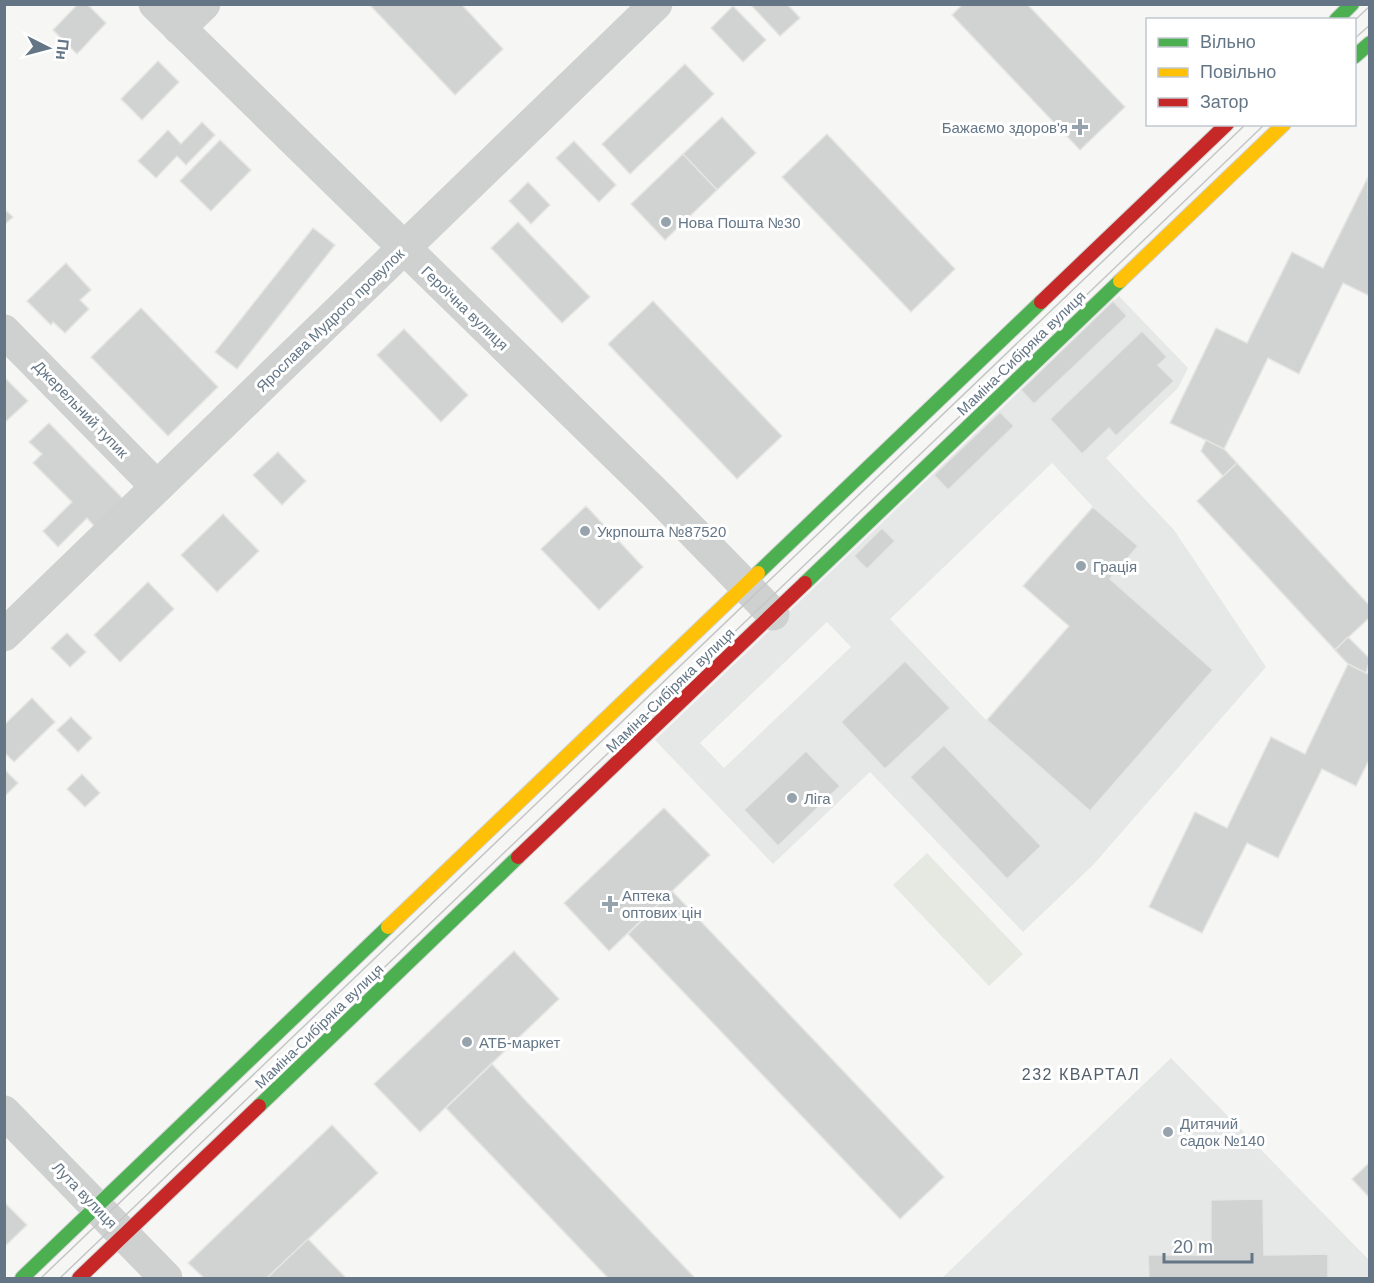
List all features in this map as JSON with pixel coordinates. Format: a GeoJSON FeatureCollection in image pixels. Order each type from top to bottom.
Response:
{"type":"FeatureCollection","features":[{"type":"Feature","properties":{"kind":"main road"},"geometry":{"type":"LineString","coordinates":[[1338,18],[1352,4]]}},
{"type":"Feature","properties":{"kind":"main road"},"geometry":{"type":"LineString","coordinates":[[1356,55],[1370,43]]}},
{"type":"Feature","properties":{"kind":"main road","name":"Маміна-Сибіряка вулиця"},"geometry":{"type":"LineString","coordinates":[[22,1278],[1225,126]]}},
{"type":"Feature","properties":{"kind":"main road","name":"Маміна-Сибіряка вулиця"},"geometry":{"type":"LineString","coordinates":[[79,1278],[1282,126]]}},
{"type":"Feature","properties":{"kind":"street","name":"Героїчна вулиця"},"geometry":{"type":"LineString","coordinates":[[155,4],[773,614]]}},
{"type":"Feature","properties":{"kind":"street"},"geometry":{"type":"LineString","coordinates":[[179,28],[204,4]]}},
{"type":"Feature","properties":{"kind":"street","name":"Ярослава Мудрого провулок"},"geometry":{"type":"LineString","coordinates":[[4,635],[656,4]]}},
{"type":"Feature","properties":{"kind":"street","name":"Джерельний тупик"},"geometry":{"type":"LineString","coordinates":[[4,331],[157,487]]}},
{"type":"Feature","properties":{"kind":"street","name":"Лута вулиця"},"geometry":{"type":"LineString","coordinates":[[4,1112],[166,1278]]}},
{"type":"Feature","properties":{"kind":"shaded area"},"geometry":{"type":"Polygon","coordinates":[[[1119,296],[1188,368],[1178,388],[1106,458],[1174,530],[1266,667],[1093,865],[1023,932],[870,772],[773,864],[655,740],[1119,296]],[[1052,463],[890,619],[986,720],[1069,626],[1023,586],[1093,507],[1052,463]],[[827,622],[700,743],[724,768],[851,647],[827,622]]]}},
{"type":"Feature","properties":{"kind":"shaded area"},"geometry":{"type":"Polygon","coordinates":[[[927,853],[1023,954],[989,986],[893,885],[927,853]]]}},
{"type":"Feature","properties":{"kind":"shaded area","name":"Дитячий садок №140"},"geometry":{"type":"Polygon","coordinates":[[[1171,1058],[1370,1261],[1369,1278],[942,1278],[1171,1058]]]}},
{"type":"Feature","properties":{"kind":"building"},"geometry":{"type":"Polygon","coordinates":[[[78,4],[87,4],[106,23],[77,54],[53,30],[78,4]]]}},
{"type":"Feature","properties":{"kind":"building"},"geometry":{"type":"Polygon","coordinates":[[[369,4],[461,4],[503,49],[455,95],[369,4]]]}},
{"type":"Feature","properties":{"kind":"building"},"geometry":{"type":"Polygon","coordinates":[[[750,4],[787,4],[800,18],[780,36],[750,4]]]}},
{"type":"Feature","properties":{"kind":"building"},"geometry":{"type":"Polygon","coordinates":[[[963,4],[1027,4],[1125,107],[1080,150],[952,15],[963,4]]]}},
{"type":"Feature","properties":{"kind":"building"},"geometry":{"type":"Polygon","coordinates":[[[733,6],[766,40],[743,62],[711,28],[733,6]]]}},
{"type":"Feature","properties":{"kind":"building"},"geometry":{"type":"Polygon","coordinates":[[[158,61],[179,82],[142,120],[121,99],[158,61]]]}},
{"type":"Feature","properties":{"kind":"building"},"geometry":{"type":"Polygon","coordinates":[[[685,64],[714,94],[630,174],[602,144],[685,64]]]}},
{"type":"Feature","properties":{"kind":"building"},"geometry":{"type":"Polygon","coordinates":[[[722,117],[756,153],[717,190],[683,154],[722,117]]]}},
{"type":"Feature","properties":{"kind":"building"},"geometry":{"type":"Polygon","coordinates":[[[202,122],[215,135],[186,165],[177,156],[156,178],[138,161],[168,130],[181,144],[202,122]]]}},
{"type":"Feature","properties":{"kind":"building"},"geometry":{"type":"Polygon","coordinates":[[[827,134],[955,269],[911,312],[782,177],[827,134]]]}},
{"type":"Feature","properties":{"kind":"building"},"geometry":{"type":"Polygon","coordinates":[[[220,140],[251,170],[211,211],[180,181],[220,140]]]}},
{"type":"Feature","properties":{"kind":"building"},"geometry":{"type":"Polygon","coordinates":[[[574,141],[616,185],[599,202],[556,158],[574,141]]]}},
{"type":"Feature","properties":{"kind":"building"},"geometry":{"type":"Polygon","coordinates":[[[683,154],[717,190],[665,240],[631,204],[683,154]]]}},
{"type":"Feature","properties":{"kind":"building"},"geometry":{"type":"Polygon","coordinates":[[[1368,177],[1370,296],[1343,283],[1299,374],[1268,358],[1224,449],[1170,423],[1216,328],[1247,343],[1292,252],[1323,268],[1368,177]]]}},
{"type":"Feature","properties":{"kind":"building"},"geometry":{"type":"Polygon","coordinates":[[[528,182],[550,205],[531,224],[509,201],[528,182]]]}},
{"type":"Feature","properties":{"kind":"building"},"geometry":{"type":"Polygon","coordinates":[[[4,209],[13,217],[4,225],[4,209]]]}},
{"type":"Feature","properties":{"kind":"building"},"geometry":{"type":"Polygon","coordinates":[[[518,222],[590,297],[562,323],[491,248],[518,222]]]}},
{"type":"Feature","properties":{"kind":"building"},"geometry":{"type":"Polygon","coordinates":[[[313,228],[335,245],[237,369],[215,352],[313,228]]]}},
{"type":"Feature","properties":{"kind":"building"},"geometry":{"type":"Polygon","coordinates":[[[66,263],[91,290],[80,300],[89,309],[65,333],[53,322],[51,325],[27,301],[66,263]]]}},
{"type":"Feature","properties":{"kind":"building"},"geometry":{"type":"Polygon","coordinates":[[[653,301],[782,436],[737,479],[608,344],[653,301]]]}},
{"type":"Feature","properties":{"kind":"building"},"geometry":{"type":"Polygon","coordinates":[[[1113,301],[1127,316],[1034,404],[1021,390],[1113,301]]]}},
{"type":"Feature","properties":{"kind":"building"},"geometry":{"type":"Polygon","coordinates":[[[141,308],[218,387],[168,436],[91,357],[141,308]]]}},
{"type":"Feature","properties":{"kind":"building"},"geometry":{"type":"Polygon","coordinates":[[[404,329],[468,395],[441,422],[377,355],[404,329]]]}},
{"type":"Feature","properties":{"kind":"building"},"geometry":{"type":"Polygon","coordinates":[[[1142,331],[1167,357],[1158,365],[1174,381],[1116,436],[1109,428],[1082,454],[1050,419],[1142,331]]]}},
{"type":"Feature","properties":{"kind":"building"},"geometry":{"type":"Polygon","coordinates":[[[4,377],[28,401],[4,423],[4,377]]]}},
{"type":"Feature","properties":{"kind":"building"},"geometry":{"type":"Polygon","coordinates":[[[1000,412],[1014,426],[948,490],[934,475],[1000,412]]]}},
{"type":"Feature","properties":{"kind":"building"},"geometry":{"type":"Polygon","coordinates":[[[49,423],[126,502],[98,530],[87,518],[58,547],[43,531],[72,502],[33,463],[42,454],[29,442],[49,423]]]}},
{"type":"Feature","properties":{"kind":"building"},"geometry":{"type":"Polygon","coordinates":[[[1206,440],[1224,449],[1237,463],[1223,476],[1201,451],[1206,440]]]}},
{"type":"Feature","properties":{"kind":"building"},"geometry":{"type":"Polygon","coordinates":[[[278,452],[306,481],[282,505],[253,475],[278,452]]]}},
{"type":"Feature","properties":{"kind":"building"},"geometry":{"type":"Polygon","coordinates":[[[1237,463],[1370,606],[1370,617],[1335,650],[1197,501],[1237,463]]]}},
{"type":"Feature","properties":{"kind":"building"},"geometry":{"type":"Polygon","coordinates":[[[586,506],[643,567],[599,610],[541,549],[586,506]]]}},
{"type":"Feature","properties":{"kind":"building"},"geometry":{"type":"Polygon","coordinates":[[[1093,507],[1138,546],[1110,579],[1213,670],[1090,811],[987,720],[1069,626],[1023,586],[1093,507]]]}},
{"type":"Feature","properties":{"kind":"building"},"geometry":{"type":"Polygon","coordinates":[[[223,514],[259,551],[217,592],[181,555],[223,514]]]}},
{"type":"Feature","properties":{"kind":"building"},"geometry":{"type":"Polygon","coordinates":[[[882,528],[895,541],[867,569],[854,556],[882,528]]]}},
{"type":"Feature","properties":{"kind":"building"},"geometry":{"type":"Polygon","coordinates":[[[148,582],[174,609],[120,662],[94,635],[148,582]]]}},
{"type":"Feature","properties":{"kind":"building"},"geometry":{"type":"Polygon","coordinates":[[[67,633],[86,652],[70,667],[51,648],[67,633]]]}},
{"type":"Feature","properties":{"kind":"building"},"geometry":{"type":"Polygon","coordinates":[[[1348,637],[1370,659],[1366,673],[1348,664],[1335,650],[1348,637]]]}},
{"type":"Feature","properties":{"kind":"building"},"geometry":{"type":"Polygon","coordinates":[[[905,661],[950,708],[885,769],[841,722],[905,661]]]}},
{"type":"Feature","properties":{"kind":"building"},"geometry":{"type":"Polygon","coordinates":[[[1348,664],[1370,675],[1370,758],[1356,786],[1322,769],[1278,858],[1247,843],[1202,933],[1149,907],[1195,812],[1227,828],[1271,737],[1305,754],[1348,664]]]}},
{"type":"Feature","properties":{"kind":"building"},"geometry":{"type":"Polygon","coordinates":[[[32,698],[55,722],[14,762],[4,752],[4,725],[32,698]]]}},
{"type":"Feature","properties":{"kind":"building"},"geometry":{"type":"Polygon","coordinates":[[[71,717],[92,738],[78,752],[57,730],[71,717]]]}},
{"type":"Feature","properties":{"kind":"building"},"geometry":{"type":"Polygon","coordinates":[[[944,745],[1041,846],[1007,879],[910,777],[944,745]]]}},
{"type":"Feature","properties":{"kind":"building"},"geometry":{"type":"Polygon","coordinates":[[[806,751],[840,786],[778,846],[744,810],[806,751]]]}},
{"type":"Feature","properties":{"kind":"building"},"geometry":{"type":"Polygon","coordinates":[[[4,769],[18,783],[4,797],[4,769]]]}},
{"type":"Feature","properties":{"kind":"building"},"geometry":{"type":"Polygon","coordinates":[[[82,774],[100,793],[85,807],[67,789],[82,774]]]}},
{"type":"Feature","properties":{"kind":"building"},"geometry":{"type":"Polygon","coordinates":[[[664,808],[710,855],[609,951],[564,903],[664,808]]]}},
{"type":"Feature","properties":{"kind":"building"},"geometry":{"type":"Polygon","coordinates":[[[672,891],[944,1177],[900,1219],[628,934],[672,891]]]}},
{"type":"Feature","properties":{"kind":"building"},"geometry":{"type":"Polygon","coordinates":[[[514,951],[559,999],[420,1132],[374,1084],[514,951]]]}},
{"type":"Feature","properties":{"kind":"building"},"geometry":{"type":"Polygon","coordinates":[[[492,1064],[695,1278],[608,1278],[446,1108],[492,1064]]]}},
{"type":"Feature","properties":{"kind":"building"},"geometry":{"type":"Polygon","coordinates":[[[332,1125],[378,1173],[267,1278],[204,1278],[188,1263],[332,1125]]]}},
{"type":"Feature","properties":{"kind":"building"},"geometry":{"type":"Polygon","coordinates":[[[1370,1162],[1370,1195],[1368,1196],[1352,1179],[1370,1162]]]}},
{"type":"Feature","properties":{"kind":"building"},"geometry":{"type":"Polygon","coordinates":[[[1263,1199],[1264,1255],[1328,1254],[1328,1278],[1149,1278],[1148,1255],[1211,1255],[1211,1200],[1263,1199]]]}},
{"type":"Feature","properties":{"kind":"building"},"geometry":{"type":"Polygon","coordinates":[[[4,1202],[27,1225],[4,1247],[4,1202]]]}},
{"type":"Feature","properties":{"kind":"building"},"geometry":{"type":"Polygon","coordinates":[[[308,1239],[346,1278],[267,1278],[308,1239]]]}},
{"type":"Feature","properties":{"kind":"tram line"},"geometry":{"type":"LineString","coordinates":[[1356,19],[1370,6]]}},
{"type":"Feature","properties":{"kind":"tram line"},"geometry":{"type":"LineString","coordinates":[[1356,37],[1370,25]]}},
{"type":"Feature","properties":{"kind":"tram line"},"geometry":{"type":"LineString","coordinates":[[41,1278],[1244,126]]}},
{"type":"Feature","properties":{"kind":"tram line"},"geometry":{"type":"LineString","coordinates":[[60,1278],[1263,126]]}},
{"type":"Feature","properties":{"kind":"traffic: fast"},"geometry":{"type":"LineString","coordinates":[[1338,18],[1352,4]]}},
{"type":"Feature","properties":{"kind":"traffic: fast"},"geometry":{"type":"LineString","coordinates":[[1356,55],[1370,43]]}},
{"type":"Feature","properties":{"kind":"traffic: fast"},"geometry":{"type":"LineString","coordinates":[[805,583],[1120,281]]}},
{"type":"Feature","properties":{"kind":"traffic: fast"},"geometry":{"type":"LineString","coordinates":[[758,573],[1041,302]]}},
{"type":"Feature","properties":{"kind":"traffic: fast"},"geometry":{"type":"LineString","coordinates":[[259,1106],[518,857]]}},
{"type":"Feature","properties":{"kind":"traffic: fast"},"geometry":{"type":"LineString","coordinates":[[22,1278],[388,927]]}},
{"type":"Feature","properties":{"kind":"traffic: slow"},"geometry":{"type":"LineString","coordinates":[[1120,281],[1282,126]]}},
{"type":"Feature","properties":{"kind":"traffic: slow"},"geometry":{"type":"LineString","coordinates":[[388,927],[758,573]]}},
{"type":"Feature","properties":{"kind":"traffic: jam"},"geometry":{"type":"LineString","coordinates":[[1041,302],[1225,126]]}},
{"type":"Feature","properties":{"kind":"traffic: jam"},"geometry":{"type":"LineString","coordinates":[[518,857],[805,583]]}},
{"type":"Feature","properties":{"kind":"traffic: jam"},"geometry":{"type":"LineString","coordinates":[[79,1278],[259,1106]]}},
{"type":"Feature","properties":{"kind":"place","name":"Бажаємо здоров'я"},"geometry":{"type":"Point","coordinates":[1080,127]}},
{"type":"Feature","properties":{"kind":"place","name":"Нова Пошта №30"},"geometry":{"type":"Point","coordinates":[666,222]}},
{"type":"Feature","properties":{"kind":"place","name":"Укрпошта №87520"},"geometry":{"type":"Point","coordinates":[585,531]}},
{"type":"Feature","properties":{"kind":"place","name":"Грація"},"geometry":{"type":"Point","coordinates":[1081,566]}},
{"type":"Feature","properties":{"kind":"place","name":"Ліга"},"geometry":{"type":"Point","coordinates":[792,798]}},
{"type":"Feature","properties":{"kind":"place","name":"Аптека оптових цін"},"geometry":{"type":"Point","coordinates":[610,904]}},
{"type":"Feature","properties":{"kind":"place","name":"АТБ-маркет"},"geometry":{"type":"Point","coordinates":[467,1042]}},
{"type":"Feature","properties":{"kind":"place","name":"Дитячий садок №140"},"geometry":{"type":"Point","coordinates":[1168,1132]}},
{"type":"Feature","properties":{"kind":"district","name":"232 КВАРТАЛ"},"geometry":{"type":"Point","coordinates":[1081,1074]}}]}
